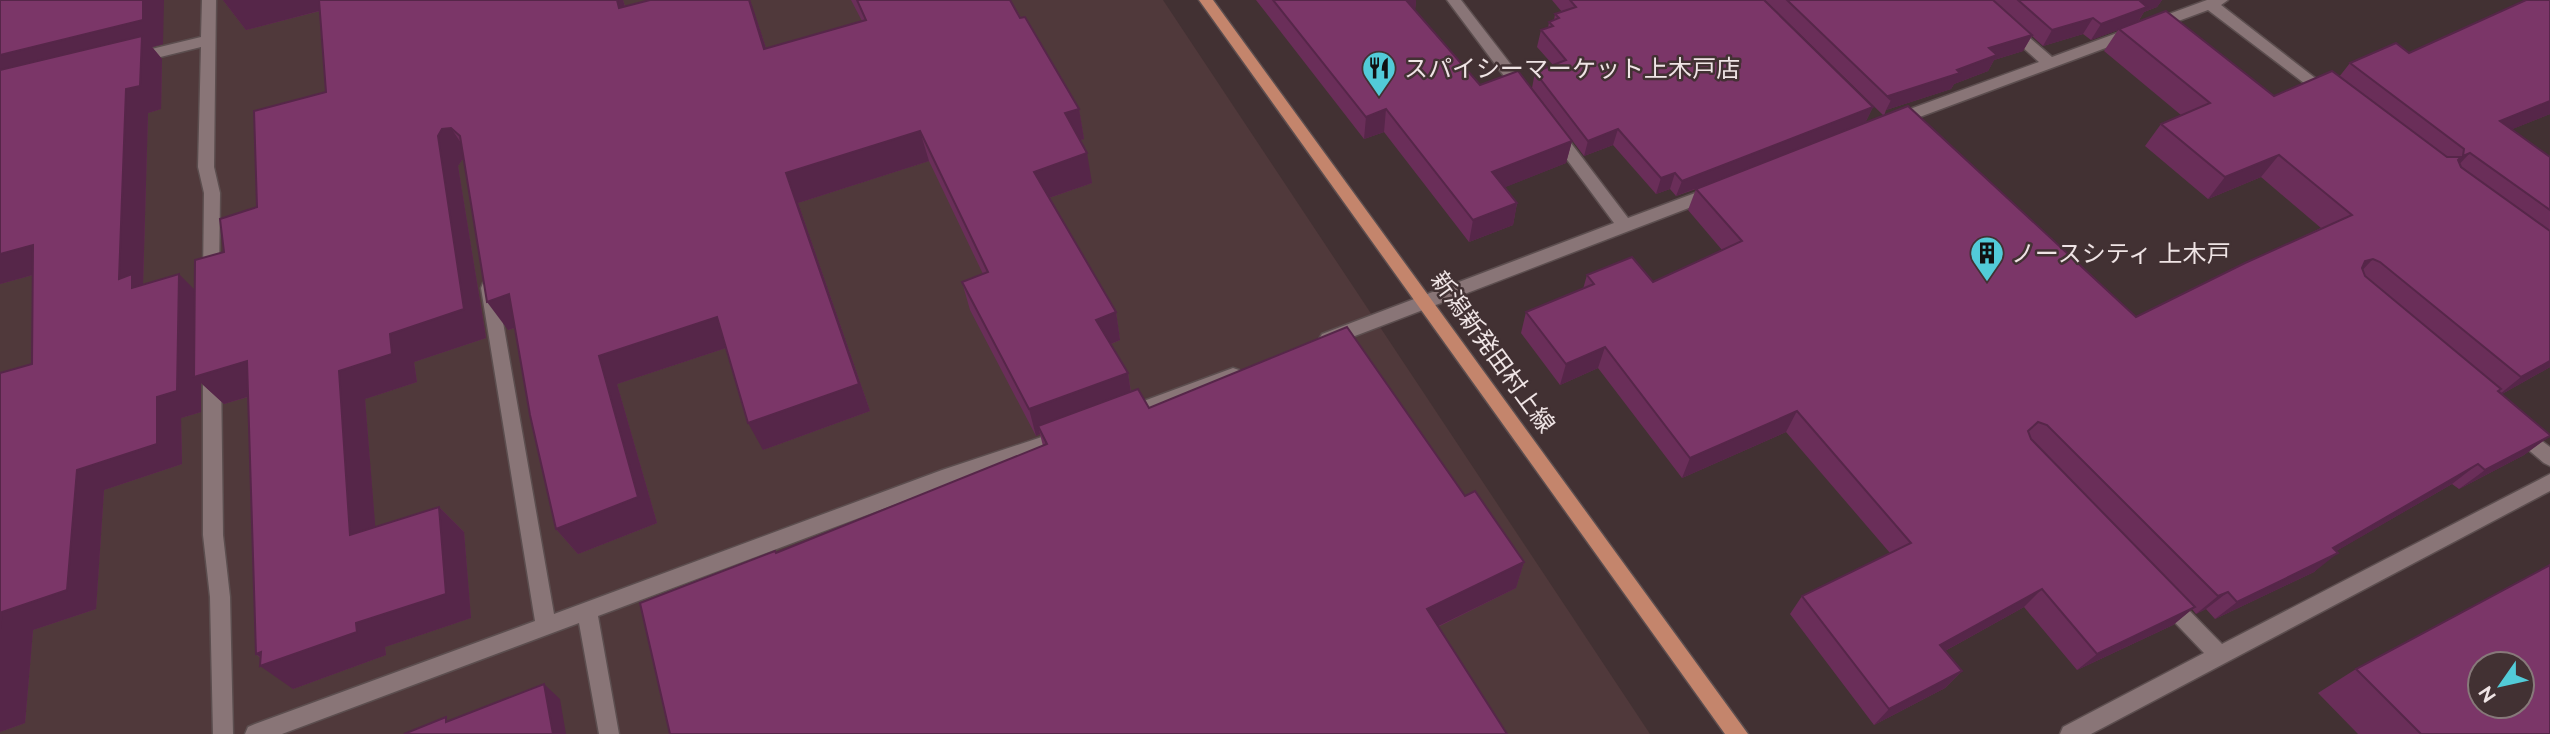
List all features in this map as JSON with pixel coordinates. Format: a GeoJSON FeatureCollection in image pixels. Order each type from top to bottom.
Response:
{"type":"FeatureCollection","features":[{"type":"Feature","properties":{"kind":"main road","name":"新潟新発田村上線"},"geometry":{"type":"LineString","coordinates":[[1206,0],[1738,734]]}},
{"type":"Feature","properties":{"kind":"street"},"geometry":{"type":"LineString","coordinates":[[209,0],[205,167],[212,193],[211,298]]}},
{"type":"Feature","properties":{"kind":"street"},"geometry":{"type":"LineString","coordinates":[[1454,0],[1626,227]]}},
{"type":"Feature","properties":{"kind":"street"},"geometry":{"type":"LineString","coordinates":[[1977,0],[2050,63]]}},
{"type":"Feature","properties":{"kind":"street"},"geometry":{"type":"LineString","coordinates":[[1881,126],[2216,2],[2343,105]]}},
{"type":"Feature","properties":{"kind":"street"},"geometry":{"type":"LineString","coordinates":[[117,63],[208,40]]}},
{"type":"Feature","properties":{"kind":"street"},"geometry":{"type":"LineString","coordinates":[[1309,346],[1728,186]]}},
{"type":"Feature","properties":{"kind":"street"},"geometry":{"type":"LineString","coordinates":[[487,274],[546,626]]}},
{"type":"Feature","properties":{"kind":"street"},"geometry":{"type":"LineString","coordinates":[[212,354],[213,535],[220,597],[223,734]]}},
{"type":"Feature","properties":{"kind":"street"},"geometry":{"type":"LineString","coordinates":[[1112,419],[1256,366]]}},
{"type":"Feature","properties":{"kind":"street"},"geometry":{"type":"LineString","coordinates":[[2508,423],[2550,458]]}},
{"type":"Feature","properties":{"kind":"street"},"geometry":{"type":"LineString","coordinates":[[255,734],[949,476],[1086,429]]}},
{"type":"Feature","properties":{"kind":"street"},"geometry":{"type":"LineString","coordinates":[[2070,734],[2550,482]]}},
{"type":"Feature","properties":{"kind":"street"},"geometry":{"type":"LineString","coordinates":[[2154,587],[2219,655]]}},
{"type":"Feature","properties":{"kind":"street"},"geometry":{"type":"LineString","coordinates":[[587,610],[609,734]]}},
{"type":"Feature","properties":{"kind":"shaded area"},"geometry":{"type":"Polygon","coordinates":[[[0,0],[1163,0],[1650,734],[0,734],[0,0]]]}},
{"type":"Feature","properties":{"kind":"building"},"geometry":{"type":"Polygon","coordinates":[[[0,0],[143,0],[143,20],[0,55],[0,0]]]}},
{"type":"Feature","properties":{"kind":"building"},"geometry":{"type":"Polygon","coordinates":[[[319,0],[617,0],[619,8],[650,0],[749,0],[764,49],[866,20],[857,0],[1010,0],[1020,18],[1025,17],[1079,109],[1065,113],[1087,153],[1034,172],[1116,312],[1096,320],[1128,373],[1029,409],[962,282],[988,272],[920,131],[786,173],[859,384],[748,423],[717,317],[599,356],[638,497],[556,529],[530,415],[509,294],[487,302],[460,136],[451,128],[442,129],[438,136],[464,309],[390,334],[392,354],[339,371],[350,535],[439,507],[446,594],[356,623],[357,632],[260,666],[261,652],[256,654],[247,361],[194,377],[195,260],[224,252],[220,219],[257,207],[254,111],[326,92],[319,0]]]}},
{"type":"Feature","properties":{"kind":"building"},"geometry":{"type":"Polygon","coordinates":[[[1273,0],[1406,0],[1480,85],[1518,71],[1572,141],[1492,172],[1517,203],[1473,220],[1386,109],[1366,117],[1273,0]]]}},
{"type":"Feature","properties":{"kind":"building"},"geometry":{"type":"Polygon","coordinates":[[[1570,0],[1764,0],[1873,107],[1682,181],[1675,173],[1661,178],[1618,129],[1588,141],[1535,72],[1566,60],[1541,30],[1553,26],[1549,22],[1559,18],[1555,14],[1576,7],[1570,0]]]}},
{"type":"Feature","properties":{"kind":"building"},"geometry":{"type":"Polygon","coordinates":[[[1787,0],[1993,0],[2032,35],[1989,48],[1997,55],[1957,70],[1960,73],[1888,96],[1891,100],[1787,0]]]}},
{"type":"Feature","properties":{"kind":"building"},"geometry":{"type":"Polygon","coordinates":[[[2018,0],[2143,0],[2140,1],[2147,7],[2101,24],[2093,18],[2052,30],[2018,0]]]}},
{"type":"Feature","properties":{"kind":"building"},"geometry":{"type":"Polygon","coordinates":[[[2526,0],[2550,0],[2550,101],[2500,121],[2550,157],[2550,210],[2470,153],[2463,156],[2464,149],[2350,63],[2396,43],[2409,53],[2526,0]]]}},
{"type":"Feature","properties":{"kind":"building"},"geometry":{"type":"Polygon","coordinates":[[[2166,11],[2274,96],[2332,71],[2447,157],[2461,157],[2458,160],[2461,167],[2550,231],[2550,361],[2521,377],[2380,262],[2373,259],[2365,261],[2362,268],[2365,276],[2501,389],[2498,391],[2550,436],[2485,470],[2478,464],[2333,548],[2338,553],[2237,602],[2228,592],[2218,596],[2047,425],[2038,422],[2028,431],[2031,439],[2195,607],[2097,654],[2042,589],[1940,645],[1962,671],[1889,709],[1802,596],[1911,543],[1797,411],[1690,458],[1605,347],[1566,364],[1526,312],[1594,284],[1587,275],[1632,257],[1653,282],[1742,241],[1696,189],[1908,106],[2136,317],[2245,263],[2352,215],[2279,155],[2225,177],[2161,124],[2210,103],[2119,29],[2166,11]]]}},
{"type":"Feature","properties":{"kind":"building"},"geometry":{"type":"Polygon","coordinates":[[[142,36],[140,86],[126,89],[119,279],[132,274],[132,288],[179,274],[177,391],[157,397],[157,444],[77,470],[67,590],[2,612],[0,629],[0,373],[32,364],[33,245],[0,254],[0,70],[142,36]]]}},
{"type":"Feature","properties":{"kind":"building"},"geometry":{"type":"Polygon","coordinates":[[[1347,327],[1465,496],[1475,491],[1524,562],[1427,609],[1507,734],[670,734],[640,603],[775,551],[776,553],[1047,444],[1038,426],[1138,389],[1149,408],[1347,327]]]}},
{"type":"Feature","properties":{"kind":"building"},"geometry":{"type":"Polygon","coordinates":[[[2550,565],[2550,734],[2421,734],[2356,669],[2550,565]]]}},
{"type":"Feature","properties":{"kind":"building"},"geometry":{"type":"Polygon","coordinates":[[[544,684],[553,734],[404,734],[446,717],[446,722],[544,684]]]}},
{"type":"Feature","properties":{"kind":"place","name":"スパイシーマーケット上木戸店"},"geometry":{"type":"Point","coordinates":[1379,98]}},
{"type":"Feature","properties":{"kind":"place","name":"ノースシティ 上木戸"},"geometry":{"type":"Point","coordinates":[1987,283]}}]}
